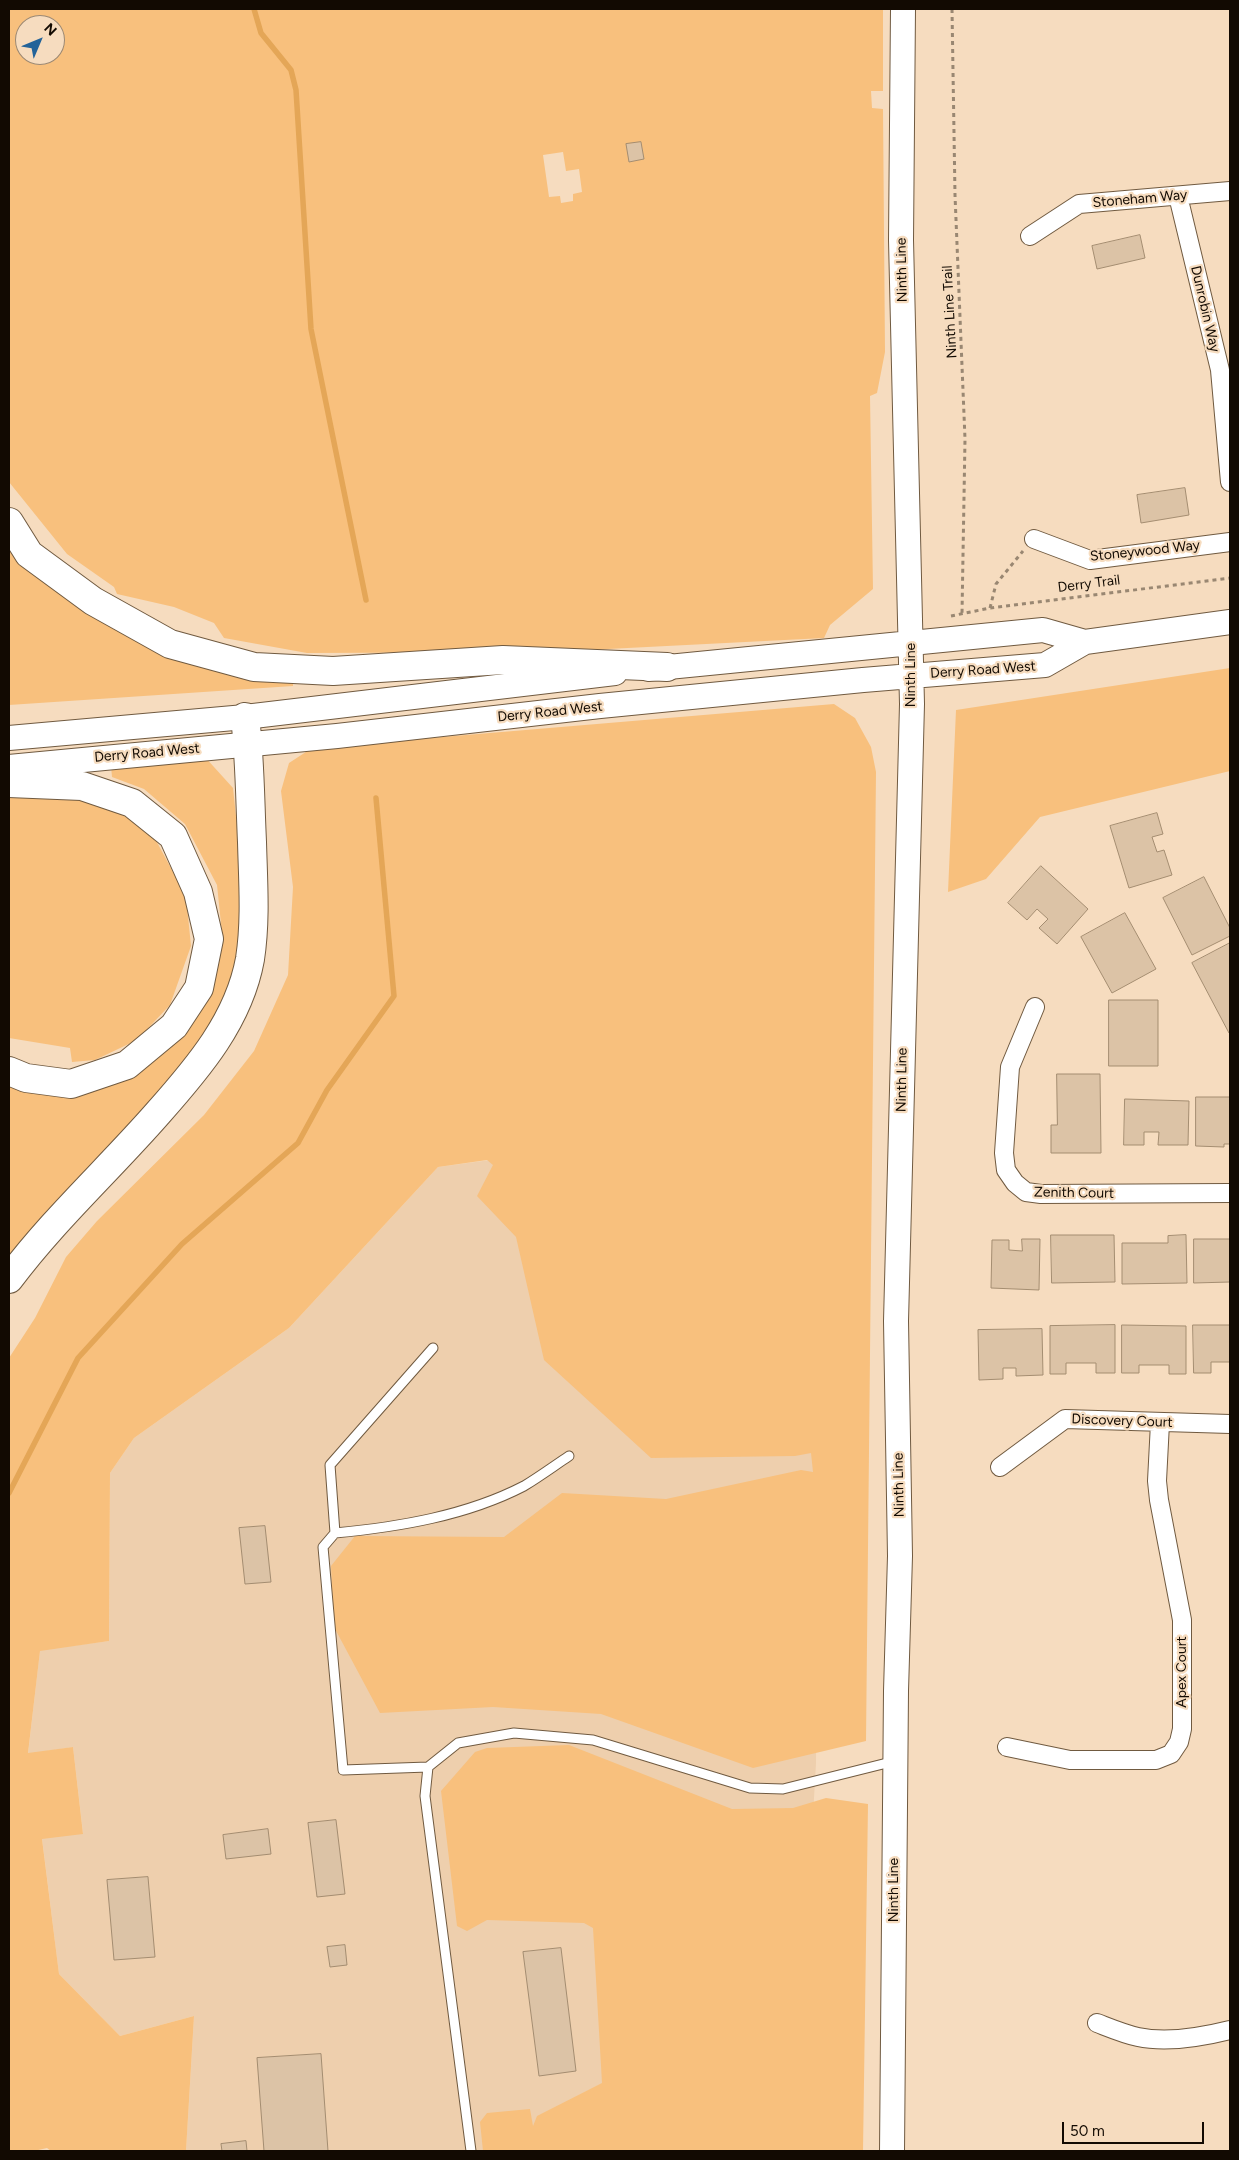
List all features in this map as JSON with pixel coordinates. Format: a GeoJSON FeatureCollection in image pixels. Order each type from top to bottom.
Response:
{"type":"FeatureCollection","features":[{"type":"Feature","properties":{"kind":"highway"},"geometry":{"type":"LineString","coordinates":[[9,522],[30,554],[93,602],[170,644],[254,667],[333,670],[503,660],[667,667]]}},
{"type":"Feature","properties":{"kind":"highway"},"geometry":{"type":"LineString","coordinates":[[9,1279],[28,1253],[187,1080],[221,1034],[239,996],[250,960],[254,911],[248,744],[245,717]]}},
{"type":"Feature","properties":{"kind":"highway"},"geometry":{"type":"LineString","coordinates":[[9,783],[82,786],[132,803],[172,836],[198,892],[209,940],[199,988],[174,1026],[127,1064],[71,1084],[26,1078],[9,1071]]}},
{"type":"Feature","properties":{"kind":"main road","name":"Ninth Line"},"geometry":{"type":"LineString","coordinates":[[892,2151],[895,1761],[900,1556],[896,1321],[912,675],[901,240],[903,9]]}},
{"type":"Feature","properties":{"kind":"main road","name":"Derry Road West"},"geometry":{"type":"LineString","coordinates":[[9,767],[912,675],[1045,665],[1085,642],[1230,622]]}},
{"type":"Feature","properties":{"kind":"main road","name":"Derry Road West"},"geometry":{"type":"LineString","coordinates":[[9,738],[245,717],[667,667],[1043,630],[1085,642]]}},
{"type":"Feature","properties":{"kind":"street","name":"Stoneham Way"},"geometry":{"type":"LineString","coordinates":[[1030,236],[1079,204],[1230,191]]}},
{"type":"Feature","properties":{"kind":"street","name":"Dunrobin Way"},"geometry":{"type":"LineString","coordinates":[[1178,196],[1220,370],[1230,482]]}},
{"type":"Feature","properties":{"kind":"street","name":"Stoneywood Way"},"geometry":{"type":"LineString","coordinates":[[1034,539],[1090,560],[1230,542]]}},
{"type":"Feature","properties":{"kind":"street","name":"Zenith Court"},"geometry":{"type":"LineString","coordinates":[[1035,1007],[1010,1067],[1004,1153],[1006,1170],[1015,1183],[1026,1192],[1041,1194],[1230,1194]]}},
{"type":"Feature","properties":{"kind":"street","name":"Discovery Court"},"geometry":{"type":"LineString","coordinates":[[1000,1467],[1066,1419],[1230,1424]]}},
{"type":"Feature","properties":{"kind":"street","name":"Apex Court"},"geometry":{"type":"LineString","coordinates":[[1007,1747],[1070,1760],[1156,1760],[1170,1754],[1179,1742],[1182,1729],[1182,1620],[1159,1500],[1157,1481],[1160,1422]]}},
{"type":"Feature","properties":{"kind":"street"},"geometry":{"type":"LineString","coordinates":[[1097,2023],[1137,2037],[1156,2039],[1186,2037],[1230,2030]]}},
{"type":"Feature","properties":{"kind":"lane"},"geometry":{"type":"LineString","coordinates":[[433,1348],[330,1465],[335,1533],[323,1547],[343,1770],[428,1767],[458,1743],[514,1733],[593,1740],[750,1788],[784,1788],[895,1761]]}},
{"type":"Feature","properties":{"kind":"lane"},"geometry":{"type":"LineString","coordinates":[[335,1533],[374,1530],[463,1511],[524,1486],[569,1456]]}},
{"type":"Feature","properties":{"kind":"lane"},"geometry":{"type":"LineString","coordinates":[[428,1767],[425,1796],[471,2151]]}},
{"type":"Feature","properties":{"kind":"path","name":"Ninth Line Trail"},"geometry":{"type":"LineString","coordinates":[[952,9],[955,196],[965,430],[962,614]]}},
{"type":"Feature","properties":{"kind":"path"},"geometry":{"type":"LineString","coordinates":[[990,608],[996,584],[1034,539]]}},
{"type":"Feature","properties":{"kind":"path","name":"Derry Trail"},"geometry":{"type":"LineString","coordinates":[[950,616],[990,608],[1230,578]]}},
{"type":"Feature","properties":{"kind":"shaded area"},"geometry":{"type":"Polygon","coordinates":[[[9,9],[883,9],[883,91],[871,91],[872,108],[883,109],[885,352],[877,393],[870,396],[873,589],[830,625],[824,638],[549,652],[307,653],[224,638],[214,623],[174,607],[117,594],[114,587],[67,554],[9,482],[9,9]],[[563,152],[543,155],[549,197],[560,196],[561,203],[573,201],[573,194],[582,192],[579,169],[566,171],[563,152]]]}},
{"type":"Feature","properties":{"kind":"shaded area"},"geometry":{"type":"Polygon","coordinates":[[[9,539],[22,558],[85,612],[161,654],[293,679],[293,686],[9,705],[9,539]]]}},
{"type":"Feature","properties":{"kind":"shaded area"},"geometry":{"type":"Polygon","coordinates":[[[1230,668],[1230,771],[1040,817],[986,879],[948,892],[956,710],[1230,668]]]}},
{"type":"Feature","properties":{"kind":"shaded area"},"geometry":{"type":"Polygon","coordinates":[[[834,704],[855,718],[871,747],[876,772],[866,1741],[753,1768],[601,1714],[493,1707],[380,1713],[334,1627],[331,1566],[355,1536],[504,1537],[562,1493],[666,1499],[801,1470],[813,1472],[811,1453],[795,1456],[651,1458],[544,1360],[516,1237],[477,1196],[493,1165],[487,1160],[438,1167],[289,1328],[134,1438],[110,1473],[109,1641],[40,1651],[28,1753],[73,1747],[83,1834],[42,1839],[59,1974],[120,2036],[194,2016],[186,2151],[51,2151],[47,2148],[34,2151],[9,2151],[9,1358],[35,1318],[66,1257],[97,1221],[204,1115],[254,1051],[288,975],[293,887],[281,791],[289,763],[312,748],[834,704]]]}},
{"type":"Feature","properties":{"kind":"shaded area"},"geometry":{"type":"Polygon","coordinates":[[[204,756],[233,788],[246,911],[233,982],[210,1032],[179,1077],[9,1261],[9,1083],[108,1086],[148,1066],[183,1037],[210,995],[223,943],[217,885],[185,824],[144,789],[112,777],[111,766],[204,756]]]}},
{"type":"Feature","properties":{"kind":"shaded area"},"geometry":{"type":"Polygon","coordinates":[[[9,790],[101,802],[152,833],[186,896],[191,946],[170,1005],[137,1040],[95,1060],[72,1062],[70,1048],[9,1038],[9,790]]]}},
{"type":"Feature","properties":{"kind":"shaded area"},"geometry":{"type":"Polygon","coordinates":[[[820,1116],[816,1763],[803,1991],[805,2151],[186,2151],[194,2016],[120,2036],[59,1974],[42,1838],[83,1833],[73,1747],[28,1754],[40,1650],[109,1641],[110,1473],[134,1438],[289,1328],[438,1167],[820,1116]]]}},
{"type":"Feature","properties":{"kind":"shaded area"},"geometry":{"type":"Polygon","coordinates":[[[569,1745],[732,1809],[793,1808],[826,1798],[868,1804],[863,2151],[483,2151],[480,2122],[487,2113],[530,2109],[533,2126],[537,2116],[602,2083],[593,1928],[584,1923],[487,1920],[467,1931],[457,1926],[441,1791],[475,1752],[487,1748],[569,1745]]]}},
{"type":"Feature","properties":{"kind":"building"},"geometry":{"type":"Polygon","coordinates":[[[641,142],[644,159],[629,162],[626,144],[641,142]]]}},
{"type":"Feature","properties":{"kind":"building"},"geometry":{"type":"Polygon","coordinates":[[[1140,235],[1145,258],[1097,269],[1092,246],[1140,235]]]}},
{"type":"Feature","properties":{"kind":"building"},"geometry":{"type":"Polygon","coordinates":[[[1185,488],[1189,515],[1141,523],[1137,495],[1185,488]]]}},
{"type":"Feature","properties":{"kind":"building"},"geometry":{"type":"Polygon","coordinates":[[[1157,813],[1163,834],[1152,837],[1157,852],[1164,850],[1172,875],[1129,888],[1110,826],[1157,813]]]}},
{"type":"Feature","properties":{"kind":"building"},"geometry":{"type":"Polygon","coordinates":[[[1041,866],[1088,909],[1057,944],[1039,928],[1048,919],[1037,909],[1027,920],[1008,903],[1041,866]]]}},
{"type":"Feature","properties":{"kind":"building"},"geometry":{"type":"Polygon","coordinates":[[[1204,877],[1230,928],[1230,936],[1192,955],[1163,898],[1204,877]]]}},
{"type":"Feature","properties":{"kind":"building"},"geometry":{"type":"Polygon","coordinates":[[[1125,913],[1156,969],[1112,993],[1081,937],[1125,913]]]}},
{"type":"Feature","properties":{"kind":"building"},"geometry":{"type":"Polygon","coordinates":[[[1230,943],[1230,1032],[1229,1033],[1192,963],[1230,943]]]}},
{"type":"Feature","properties":{"kind":"building"},"geometry":{"type":"Polygon","coordinates":[[[1109,1000],[1158,1000],[1158,1066],[1109,1066],[1109,1000]]]}},
{"type":"Feature","properties":{"kind":"building"},"geometry":{"type":"Polygon","coordinates":[[[1057,1074],[1100,1074],[1101,1153],[1051,1153],[1051,1125],[1057,1125],[1057,1074]]]}},
{"type":"Feature","properties":{"kind":"building"},"geometry":{"type":"Polygon","coordinates":[[[1196,1097],[1230,1097],[1230,1144],[1224,1144],[1224,1147],[1196,1146],[1196,1097]]]}},
{"type":"Feature","properties":{"kind":"building"},"geometry":{"type":"Polygon","coordinates":[[[1125,1099],[1189,1101],[1188,1145],[1158,1145],[1159,1132],[1144,1132],[1144,1145],[1124,1145],[1125,1099]]]}},
{"type":"Feature","properties":{"kind":"building"},"geometry":{"type":"Polygon","coordinates":[[[1051,1235],[1114,1235],[1115,1282],[1052,1283],[1051,1235]]]}},
{"type":"Feature","properties":{"kind":"building"},"geometry":{"type":"Polygon","coordinates":[[[1186,1235],[1187,1283],[1122,1284],[1122,1243],[1168,1243],[1168,1236],[1186,1235]]]}},
{"type":"Feature","properties":{"kind":"building"},"geometry":{"type":"Polygon","coordinates":[[[1022,1239],[1040,1239],[1039,1290],[991,1288],[992,1240],[1009,1240],[1009,1250],[1022,1251],[1022,1239]]]}},
{"type":"Feature","properties":{"kind":"building"},"geometry":{"type":"Polygon","coordinates":[[[1194,1239],[1230,1239],[1230,1282],[1194,1283],[1194,1239]]]}},
{"type":"Feature","properties":{"kind":"building"},"geometry":{"type":"Polygon","coordinates":[[[1115,1325],[1115,1373],[1096,1373],[1096,1363],[1066,1363],[1066,1374],[1050,1374],[1050,1326],[1115,1325]]]}},
{"type":"Feature","properties":{"kind":"building"},"geometry":{"type":"Polygon","coordinates":[[[1122,1325],[1186,1326],[1186,1374],[1169,1374],[1169,1365],[1139,1365],[1139,1373],[1122,1373],[1122,1325]]]}},
{"type":"Feature","properties":{"kind":"building"},"geometry":{"type":"Polygon","coordinates":[[[1193,1325],[1230,1325],[1230,1362],[1211,1362],[1211,1373],[1194,1373],[1193,1325]]]}},
{"type":"Feature","properties":{"kind":"building"},"geometry":{"type":"Polygon","coordinates":[[[1042,1329],[1043,1375],[1016,1376],[1016,1368],[1003,1368],[1003,1379],[979,1380],[978,1330],[1042,1329]]]}},
{"type":"Feature","properties":{"kind":"building"},"geometry":{"type":"Polygon","coordinates":[[[265,1526],[271,1582],[245,1584],[239,1528],[265,1526]]]}},
{"type":"Feature","properties":{"kind":"building"},"geometry":{"type":"Polygon","coordinates":[[[336,1820],[345,1894],[317,1897],[308,1823],[336,1820]]]}},
{"type":"Feature","properties":{"kind":"building"},"geometry":{"type":"Polygon","coordinates":[[[268,1829],[271,1854],[226,1859],[223,1835],[268,1829]]]}},
{"type":"Feature","properties":{"kind":"building"},"geometry":{"type":"Polygon","coordinates":[[[148,1877],[155,1957],[114,1960],[107,1880],[148,1877]]]}},
{"type":"Feature","properties":{"kind":"building"},"geometry":{"type":"Polygon","coordinates":[[[345,1945],[347,1965],[330,1967],[327,1947],[345,1945]]]}},
{"type":"Feature","properties":{"kind":"building"},"geometry":{"type":"Polygon","coordinates":[[[561,1948],[576,2071],[539,2076],[523,1952],[561,1948]]]}},
{"type":"Feature","properties":{"kind":"building"},"geometry":{"type":"Polygon","coordinates":[[[321,2054],[328,2151],[264,2151],[257,2058],[321,2054]]]}},
{"type":"Feature","properties":{"kind":"building"},"geometry":{"type":"Polygon","coordinates":[[[246,2141],[247,2151],[222,2151],[221,2144],[246,2141]]]}},
{"type":"Feature","properties":{"kind":"waterway"},"geometry":{"type":"LineString","coordinates":[[254,9],[261,33],[291,70],[296,90],[311,329],[366,600]]}},
{"type":"Feature","properties":{"kind":"waterway"},"geometry":{"type":"LineString","coordinates":[[9,1493],[78,1358],[182,1244],[298,1143],[327,1090],[394,996],[376,798]]}}]}
